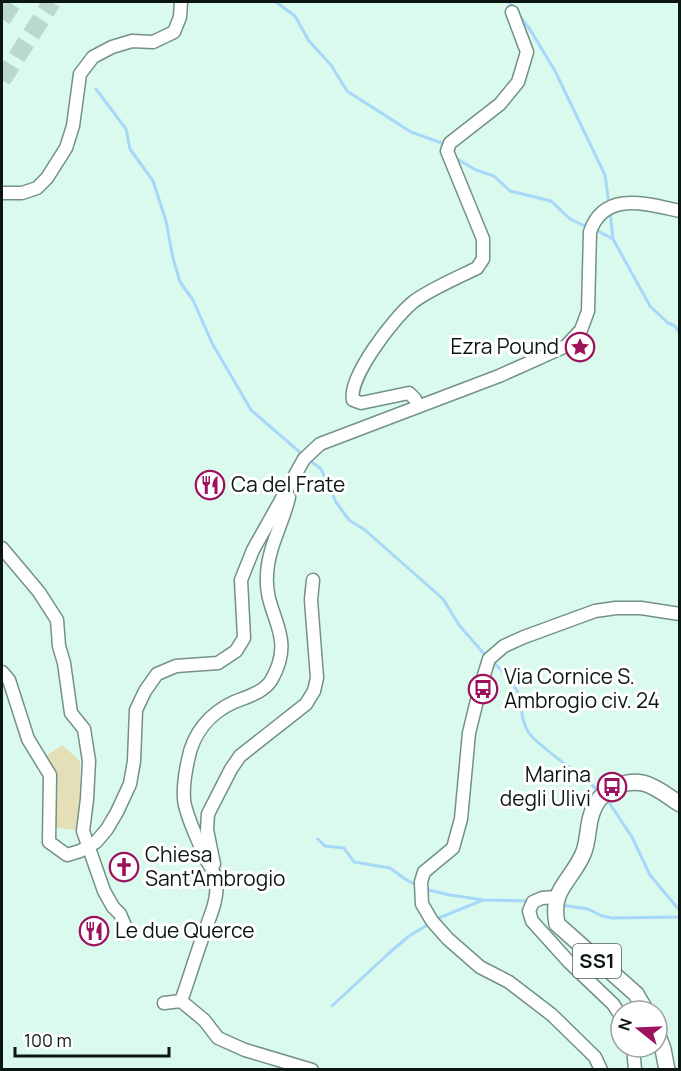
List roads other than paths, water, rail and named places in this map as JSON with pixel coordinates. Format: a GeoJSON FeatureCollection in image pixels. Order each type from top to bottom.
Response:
{"type":"FeatureCollection","features":[{"type":"Feature","properties":{"kind":"main road"},"geometry":{"type":"LineString","coordinates":[[555,903],[588,842],[591,814],[599,799],[612,788],[627,783],[644,783],[680,804]]}},
{"type":"Feature","properties":{"kind":"main road","name":"SS1"},"geometry":{"type":"LineString","coordinates":[[555,903],[556,924],[639,999]]}},
{"type":"Feature","properties":{"kind":"street"},"geometry":{"type":"LineString","coordinates":[[2,193],[22,193],[37,188],[47,178],[66,148],[73,126],[80,74],[93,57],[112,46],[132,41],[153,42],[174,32],[180,16],[181,2]]}},
{"type":"Feature","properties":{"kind":"street"},"geometry":{"type":"LineString","coordinates":[[418,406],[409,393],[361,403],[354,400],[352,395],[363,368],[376,347],[390,326],[412,302],[477,268],[483,259],[483,239],[448,147],[500,104],[518,82],[527,52],[512,12]]}},
{"type":"Feature","properties":{"kind":"street"},"geometry":{"type":"LineString","coordinates":[[2,672],[9,680],[28,739],[50,775],[50,842],[67,855],[88,847],[96,842],[107,829],[130,784],[134,761],[136,710],[157,674],[177,666],[218,663],[236,651],[244,638],[241,580],[253,550],[304,459],[320,444],[499,376],[566,346],[580,330],[588,311],[590,232],[593,221],[616,203],[638,202],[680,211]]}},
{"type":"Feature","properties":{"kind":"street"},"geometry":{"type":"LineString","coordinates":[[216,878],[185,807],[188,758],[196,734],[210,718],[272,682],[281,658],[282,638],[276,616],[266,595],[267,573],[273,541],[288,503],[293,478]]}},
{"type":"Feature","properties":{"kind":"street"},"geometry":{"type":"LineString","coordinates":[[2,548],[39,592],[57,620],[71,713],[84,729],[88,761],[83,831],[104,891],[112,907],[120,914],[128,933]]}},
{"type":"Feature","properties":{"kind":"street"},"geometry":{"type":"LineString","coordinates":[[181,1001],[216,898],[216,878],[207,830],[208,814],[240,756],[306,704],[314,691],[317,678],[311,600],[314,580]]}},
{"type":"Feature","properties":{"kind":"street"},"geometry":{"type":"LineString","coordinates":[[601,1070],[595,1057],[552,1015],[509,982],[480,967],[448,939],[432,921],[422,904],[421,882],[424,872],[453,848],[461,819],[469,734],[489,659],[504,646],[595,611],[641,608],[680,614]]}},
{"type":"Feature","properties":{"kind":"street"},"geometry":{"type":"LineString","coordinates":[[555,903],[542,898],[533,902],[529,911],[532,921],[569,962],[609,1000]]}},
{"type":"Feature","properties":{"kind":"street"},"geometry":{"type":"LineString","coordinates":[[164,1003],[181,1001],[204,1020],[218,1038],[245,1050],[312,1070]]}},
{"type":"Feature","properties":{"kind":"waterway"},"geometry":{"type":"LineString","coordinates":[[276,2],[295,16],[309,41],[331,65],[347,91],[411,132],[447,145]]}},
{"type":"Feature","properties":{"kind":"waterway"},"geometry":{"type":"LineString","coordinates":[[509,2],[515,9]]}},
{"type":"Feature","properties":{"kind":"waterway"},"geometry":{"type":"LineString","coordinates":[[519,15],[555,71],[605,175],[609,205]]}},
{"type":"Feature","properties":{"kind":"waterway"},"geometry":{"type":"LineString","coordinates":[[96,89],[126,129],[130,149],[153,181],[166,221],[180,282],[193,300],[212,343],[251,410],[303,455]]}},
{"type":"Feature","properties":{"kind":"waterway"},"geometry":{"type":"LineString","coordinates":[[453,152],[457,159],[476,170],[494,176],[510,191],[551,201],[570,219],[587,227]]}},
{"type":"Feature","properties":{"kind":"waterway"},"geometry":{"type":"LineString","coordinates":[[610,211],[613,239]]}},
{"type":"Feature","properties":{"kind":"waterway"},"geometry":{"type":"LineString","coordinates":[[594,229],[613,239],[650,306],[668,323],[675,326],[680,334]]}},
{"type":"Feature","properties":{"kind":"waterway"},"geometry":{"type":"LineString","coordinates":[[308,459],[321,469],[336,502],[349,520],[365,530],[443,599],[459,625],[486,656]]}},
{"type":"Feature","properties":{"kind":"waterway"},"geometry":{"type":"LineString","coordinates":[[491,660],[517,691],[529,733],[599,792]]}},
{"type":"Feature","properties":{"kind":"waterway"},"geometry":{"type":"LineString","coordinates":[[606,798],[632,837],[650,875],[680,911]]}},
{"type":"Feature","properties":{"kind":"waterway"},"geometry":{"type":"LineString","coordinates":[[318,839],[325,846],[344,848],[354,862],[390,868],[418,886]]}},
{"type":"Feature","properties":{"kind":"waterway"},"geometry":{"type":"LineString","coordinates":[[424,889],[484,900],[530,901]]}},
{"type":"Feature","properties":{"kind":"waterway"},"geometry":{"type":"LineString","coordinates":[[434,920],[483,900]]}},
{"type":"Feature","properties":{"kind":"waterway"},"geometry":{"type":"LineString","coordinates":[[561,905],[588,909],[612,918],[680,917]]}},
{"type":"Feature","properties":{"kind":"waterway"},"geometry":{"type":"LineString","coordinates":[[332,1006],[409,936],[429,924]]}},
{"type":"Feature","properties":{"kind":"tunnel"},"geometry":{"type":"LineString","coordinates":[[2,19],[13,2]]}},
{"type":"Feature","properties":{"kind":"tunnel"},"geometry":{"type":"LineString","coordinates":[[2,80],[52,2]]}},
{"type":"Feature","properties":{"kind":"place","name":"Ezra Pound"},"geometry":{"type":"Point","coordinates":[580,347]}},
{"type":"Feature","properties":{"kind":"place","name":"Ca del Frate"},"geometry":{"type":"Point","coordinates":[210,485]}},
{"type":"Feature","properties":{"kind":"place","name":"Via Cornice S. Ambrogio civ. 24"},"geometry":{"type":"Point","coordinates":[483,689]}},
{"type":"Feature","properties":{"kind":"place","name":"Marina degli Ulivi"},"geometry":{"type":"Point","coordinates":[612,787]}},
{"type":"Feature","properties":{"kind":"place","name":"Chiesa Sant'Ambrogio"},"geometry":{"type":"Point","coordinates":[124,867]}},
{"type":"Feature","properties":{"kind":"place","name":"Le due Querce"},"geometry":{"type":"Point","coordinates":[94,931]}}]}
